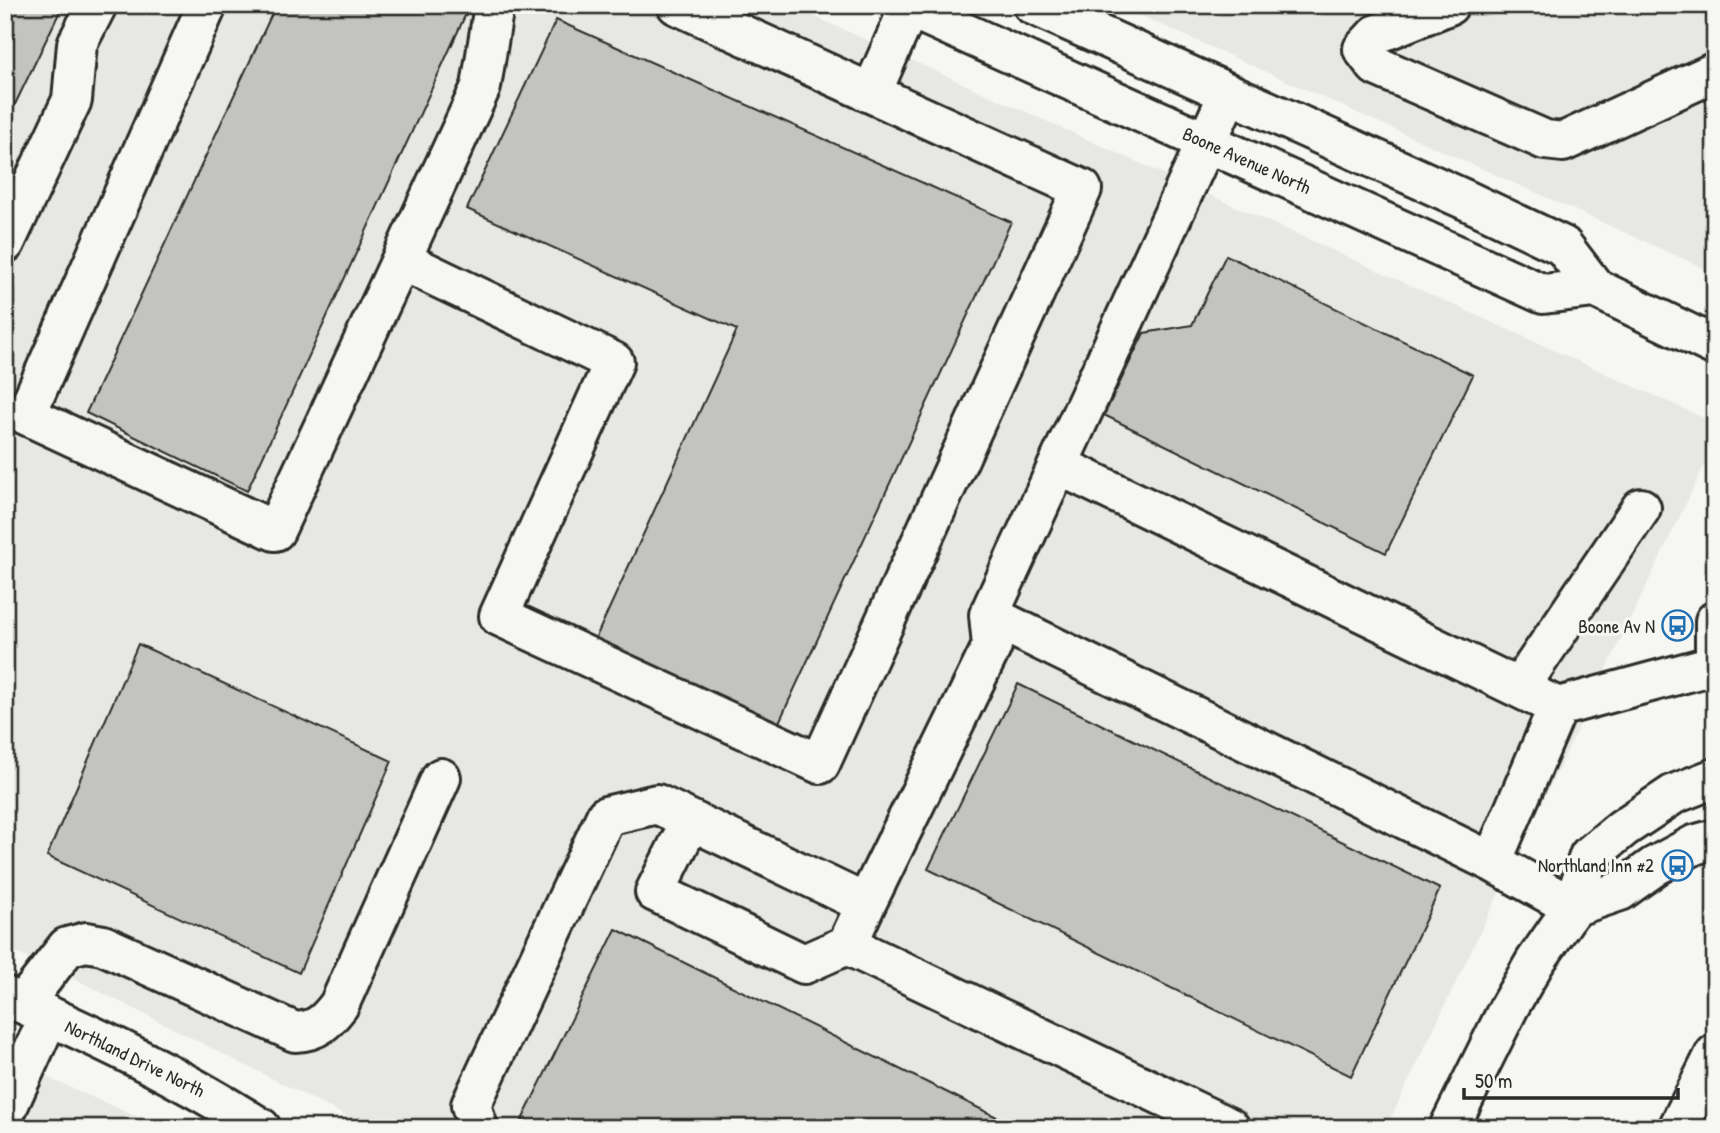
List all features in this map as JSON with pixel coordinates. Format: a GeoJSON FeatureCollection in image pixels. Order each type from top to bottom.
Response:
{"type":"FeatureCollection","features":[{"type":"Feature","properties":{"kind":"street"},"geometry":{"type":"LineString","coordinates":[[8,228],[72,100],[77,44],[97,5]]}},
{"type":"Feature","properties":{"kind":"street"},"geometry":{"type":"LineString","coordinates":[[207,5],[26,415],[275,531],[481,88],[494,5]]}},
{"type":"Feature","properties":{"kind":"street"},"geometry":{"type":"LineString","coordinates":[[401,260],[614,362],[499,616],[820,764],[1083,189],[677,5]]}},
{"type":"Feature","properties":{"kind":"street"},"geometry":{"type":"LineString","coordinates":[[1033,5],[1563,246],[1595,288],[1715,346]]}},
{"type":"Feature","properties":{"kind":"street"},"geometry":{"type":"LineString","coordinates":[[1449,5],[1377,34],[1363,50],[1376,66],[1545,140],[1563,142],[1715,72]]}},
{"type":"Feature","properties":{"kind":"street"},"geometry":{"type":"LineString","coordinates":[[872,92],[906,6]]}},
{"type":"Feature","properties":{"kind":"street","name":"Boone Avenue North"},"geometry":{"type":"LineString","coordinates":[[906,6],[1543,294],[1595,288]]}},
{"type":"Feature","properties":{"kind":"street"},"geometry":{"type":"LineString","coordinates":[[690,821],[655,892],[804,964],[847,945],[992,646],[989,615],[1228,93]]}},
{"type":"Feature","properties":{"kind":"street"},"geometry":{"type":"LineString","coordinates":[[1058,465],[1558,707],[1714,667],[1715,621]]}},
{"type":"Feature","properties":{"kind":"street"},"geometry":{"type":"LineString","coordinates":[[1519,688],[1641,508]]}},
{"type":"Feature","properties":{"kind":"street"},"geometry":{"type":"LineString","coordinates":[[989,615],[1492,862],[1573,907],[1620,891],[1655,866],[1694,845],[1715,839]]}},
{"type":"Feature","properties":{"kind":"street"},"geometry":{"type":"LineString","coordinates":[[1492,862],[1558,707]]}},
{"type":"Feature","properties":{"kind":"street"},"geometry":{"type":"LineString","coordinates":[[5,1113],[26,1005],[67,947],[86,942],[103,946],[295,1031],[310,1031],[325,1023],[339,1004],[441,778]]}},
{"type":"Feature","properties":{"kind":"street"},"geometry":{"type":"LineString","coordinates":[[1449,1128],[1509,1007],[1535,962],[1573,907],[1589,856],[1623,828],[1674,794],[1715,778]]}},
{"type":"Feature","properties":{"kind":"street"},"geometry":{"type":"LineString","coordinates":[[478,1128],[471,1105],[606,816],[657,804],[866,904]]}},
{"type":"Feature","properties":{"kind":"street"},"geometry":{"type":"LineString","coordinates":[[847,945],[1230,1128]]}},
{"type":"Feature","properties":{"kind":"street","name":"Northland Drive North"},"geometry":{"type":"LineString","coordinates":[[26,1005],[215,1098],[261,1128]]}},
{"type":"Feature","properties":{"kind":"street"},"geometry":{"type":"LineString","coordinates":[[1678,1128],[1715,1054]]}},
{"type":"Feature","properties":{"kind":"shaded area"},"geometry":{"type":"Polygon","coordinates":[[[5,5],[789,5],[1715,423],[1715,443],[1386,1128],[370,1128],[83,983],[5,948],[5,5]]]}},
{"type":"Feature","properties":{"kind":"shaded area"},"geometry":{"type":"Polygon","coordinates":[[[1117,5],[1715,5],[1715,273],[1117,5]]]}},
{"type":"Feature","properties":{"kind":"shaded area"},"geometry":{"type":"Polygon","coordinates":[[[5,1059],[135,1116],[150,1128],[5,1128],[5,1059]]]}},
{"type":"Feature","properties":{"kind":"building"},"geometry":{"type":"Polygon","coordinates":[[[5,5],[63,5],[5,125],[5,5]]]}},
{"type":"Feature","properties":{"kind":"building"},"geometry":{"type":"Polygon","coordinates":[[[276,5],[470,5],[247,491],[86,413],[276,5]]]}},
{"type":"Feature","properties":{"kind":"building"},"geometry":{"type":"Polygon","coordinates":[[[556,20],[1011,222],[775,731],[592,646],[737,330],[467,209],[556,20]]]}},
{"type":"Feature","properties":{"kind":"building"},"geometry":{"type":"Polygon","coordinates":[[[1226,255],[1473,375],[1386,553],[1104,415],[1144,333],[1192,325],[1226,255]]]}},
{"type":"Feature","properties":{"kind":"building"},"geometry":{"type":"Polygon","coordinates":[[[138,644],[392,761],[299,973],[47,856],[138,644]]]}},
{"type":"Feature","properties":{"kind":"building"},"geometry":{"type":"Polygon","coordinates":[[[1018,684],[1440,889],[1351,1076],[928,869],[1018,684]]]}},
{"type":"Feature","properties":{"kind":"building"},"geometry":{"type":"Polygon","coordinates":[[[616,929],[1019,1128],[539,1128],[522,1120],[616,929]]]}},
{"type":"Feature","properties":{"kind":"place","name":"Boone Av N"},"geometry":{"type":"Point","coordinates":[1678,626]}},
{"type":"Feature","properties":{"kind":"place","name":"Northland Inn #2"},"geometry":{"type":"Point","coordinates":[1677,865]}}]}
